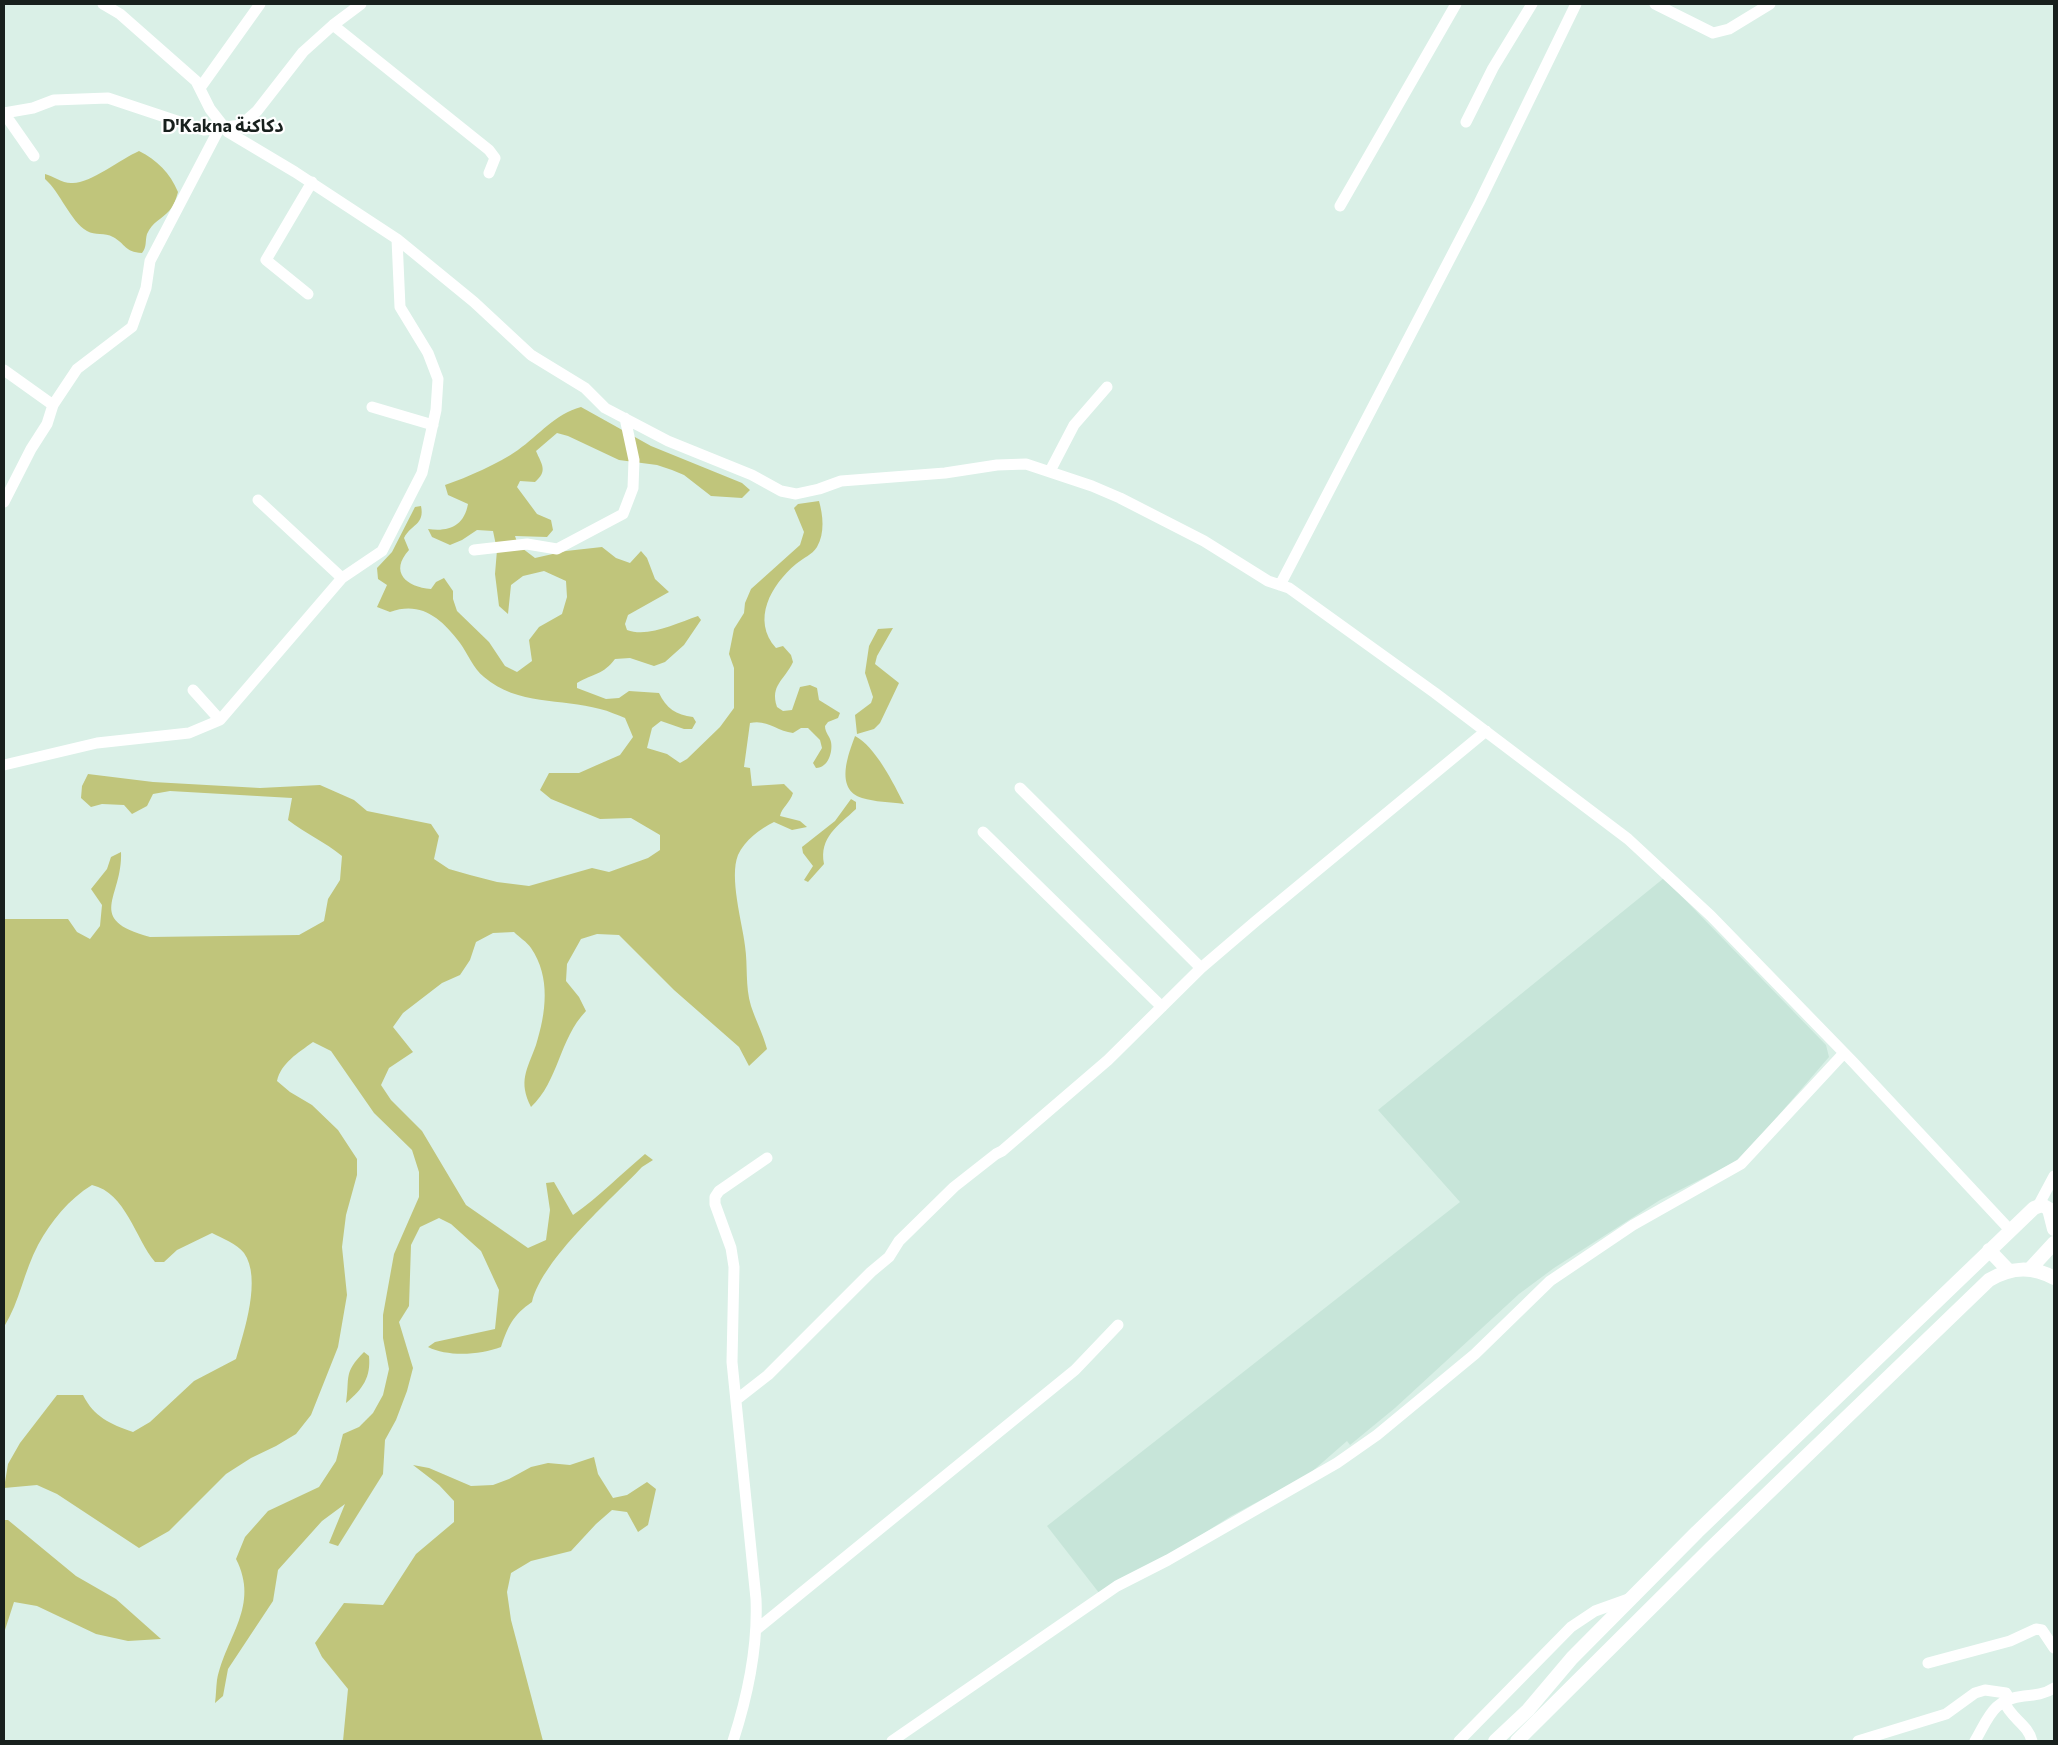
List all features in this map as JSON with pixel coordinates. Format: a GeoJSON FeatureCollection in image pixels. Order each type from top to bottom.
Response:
{"type":"FeatureCollection","features":[{"type":"Feature","properties":{"kind":"main road"},"geometry":{"type":"LineString","coordinates":[[1495,1741],[1528,1710],[1545,1688],[1697,1532],[2010,1230],[2038,1206],[2049,1208],[2054,1229]]}},
{"type":"Feature","properties":{"kind":"main road"},"geometry":{"type":"LineString","coordinates":[[2030,1269],[2054,1243]]}},
{"type":"Feature","properties":{"kind":"main road"},"geometry":{"type":"LineString","coordinates":[[1989,1250],[2009,1271]]}},
{"type":"Feature","properties":{"kind":"main road"},"geometry":{"type":"LineString","coordinates":[[1517,1741],[1853,1410],[1989,1280],[2009,1271],[2030,1269],[2054,1278]]}},
{"type":"Feature","properties":{"kind":"main road"},"geometry":{"type":"LineString","coordinates":[[1545,1688],[1558,1701]]}},
{"type":"Feature","properties":{"kind":"street"},"geometry":{"type":"LineString","coordinates":[[103,4],[120,14],[171,56],[196,80],[210,109],[222,128],[312,182],[397,239],[474,302],[532,354],[585,388],[605,408],[668,440],[752,475],[781,491],[796,494],[841,482],[945,473],[997,465],[1026,464],[1092,486],[1166,520],[1234,558],[1268,581],[1297,594],[1486,732],[1628,839],[1711,916],[2010,1230]]}},
{"type":"Feature","properties":{"kind":"street"},"geometry":{"type":"LineString","coordinates":[[200,88],[260,4]]}},
{"type":"Feature","properties":{"kind":"street"},"geometry":{"type":"LineString","coordinates":[[34,156],[4,113],[33,108],[54,100],[108,98],[204,130],[241,125],[257,112],[304,52],[333,25],[361,4]]}},
{"type":"Feature","properties":{"kind":"street"},"geometry":{"type":"LineString","coordinates":[[1340,206],[1456,4]]}},
{"type":"Feature","properties":{"kind":"street"},"geometry":{"type":"LineString","coordinates":[[1466,122],[1493,68],[1532,4]]}},
{"type":"Feature","properties":{"kind":"street"},"geometry":{"type":"LineString","coordinates":[[1280,585],[1479,203],[1576,4]]}},
{"type":"Feature","properties":{"kind":"street"},"geometry":{"type":"LineString","coordinates":[[1655,4],[1698,28],[1713,33],[1729,29],[1770,4]]}},
{"type":"Feature","properties":{"kind":"street"},"geometry":{"type":"LineString","coordinates":[[333,25],[489,150],[495,158],[489,173]]}},
{"type":"Feature","properties":{"kind":"street"},"geometry":{"type":"LineString","coordinates":[[4,502],[31,449],[47,424],[53,406],[77,369],[132,327],[146,288],[150,260],[222,128]]}},
{"type":"Feature","properties":{"kind":"street"},"geometry":{"type":"LineString","coordinates":[[308,294],[291,280],[286,279],[266,260],[312,182]]}},
{"type":"Feature","properties":{"kind":"street"},"geometry":{"type":"LineString","coordinates":[[4,765],[97,743],[189,733],[220,720],[342,578],[382,551],[422,473],[436,410],[438,379],[428,353],[400,307],[397,239]]}},
{"type":"Feature","properties":{"kind":"street"},"geometry":{"type":"LineString","coordinates":[[4,370],[53,406]]}},
{"type":"Feature","properties":{"kind":"street"},"geometry":{"type":"LineString","coordinates":[[1050,471],[1074,425],[1107,387]]}},
{"type":"Feature","properties":{"kind":"street"},"geometry":{"type":"LineString","coordinates":[[372,407],[433,425]]}},
{"type":"Feature","properties":{"kind":"street"},"geometry":{"type":"LineString","coordinates":[[474,550],[526,544],[558,549],[623,514],[633,488],[634,460],[625,418]]}},
{"type":"Feature","properties":{"kind":"street"},"geometry":{"type":"LineString","coordinates":[[258,500],[342,578]]}},
{"type":"Feature","properties":{"kind":"street"},"geometry":{"type":"LineString","coordinates":[[193,690],[220,720]]}},
{"type":"Feature","properties":{"kind":"street"},"geometry":{"type":"LineString","coordinates":[[736,1400],[768,1376],[871,1272],[889,1257],[899,1240],[954,1187],[1010,1144],[1108,1060],[1202,968],[1256,921],[1486,732]]}},
{"type":"Feature","properties":{"kind":"street"},"geometry":{"type":"LineString","coordinates":[[1020,788],[1202,968]]}},
{"type":"Feature","properties":{"kind":"street"},"geometry":{"type":"LineString","coordinates":[[983,832],[1162,1007]]}},
{"type":"Feature","properties":{"kind":"street"},"geometry":{"type":"LineString","coordinates":[[892,1741],[1117,1586],[1168,1560],[1337,1463],[1377,1435],[1476,1354],[1550,1281],[1633,1225],[1741,1164],[1844,1054]]}},
{"type":"Feature","properties":{"kind":"street"},"geometry":{"type":"LineString","coordinates":[[733,1741],[751,1672],[757,1629],[756,1599],[736,1400],[732,1338],[734,1267],[731,1248],[715,1204],[715,1197],[720,1191],[767,1158]]}},
{"type":"Feature","properties":{"kind":"street"},"geometry":{"type":"LineString","coordinates":[[2038,1206],[2054,1176]]}},
{"type":"Feature","properties":{"kind":"street"},"geometry":{"type":"LineString","coordinates":[[757,1629],[1075,1370],[1118,1325]]}},
{"type":"Feature","properties":{"kind":"street"},"geometry":{"type":"LineString","coordinates":[[1459,1741],[1571,1627],[1608,1605],[1636,1596]]}},
{"type":"Feature","properties":{"kind":"street"},"geometry":{"type":"LineString","coordinates":[[1928,1663],[2010,1641],[2036,1629],[2042,1630],[2054,1648]]}},
{"type":"Feature","properties":{"kind":"street"},"geometry":{"type":"LineString","coordinates":[[1975,1741],[1991,1713],[2006,1699],[2041,1694],[2054,1688]]}},
{"type":"Feature","properties":{"kind":"street"},"geometry":{"type":"LineString","coordinates":[[1858,1741],[1946,1714],[1975,1693],[1985,1690],[2006,1693],[2011,1715],[2030,1733],[2032,1741]]}},
{"type":"Feature","properties":{"kind":"shaded area"},"geometry":{"type":"Polygon","coordinates":[[[1664,878],[1826,1045],[1829,1057],[1741,1159],[1660,1200],[1554,1268],[1519,1294],[1395,1408],[1350,1445],[1347,1441],[1308,1475],[1231,1516],[1103,1598],[1047,1526],[1460,1202],[1378,1110],[1664,878]]]}},
{"type":"Feature","properties":{"kind":"green space"},"geometry":{"type":"Polygon","coordinates":[[[139,151],[162,168],[178,192],[171,209],[149,230],[142,253],[128,249],[110,236],[90,232],[81,227],[56,191],[45,179],[45,174],[64,182],[78,183],[95,176],[139,151]]]}},
{"type":"Feature","properties":{"kind":"green space"},"geometry":{"type":"Polygon","coordinates":[[[581,407],[651,446],[742,483],[750,490],[742,498],[711,496],[684,475],[672,470],[657,465],[619,460],[568,436],[557,433],[536,451],[543,468],[539,478],[535,482],[520,481],[517,487],[537,514],[551,520],[553,530],[547,537],[515,536],[518,545],[535,558],[566,551],[602,547],[616,558],[630,563],[641,551],[647,558],[655,579],[669,592],[628,615],[625,624],[627,630],[635,632],[653,631],[698,616],[701,620],[684,645],[665,662],[654,666],[630,658],[615,659],[602,671],[577,683],[577,688],[606,699],[619,698],[629,691],[659,693],[672,710],[682,715],[693,717],[696,722],[692,729],[684,729],[661,721],[652,728],[647,748],[667,754],[680,763],[687,759],[720,727],[734,708],[734,668],[729,654],[734,629],[744,613],[745,603],[751,589],[800,545],[804,532],[794,508],[798,504],[819,501],[822,524],[820,542],[813,552],[787,572],[772,592],[767,603],[765,626],[776,648],[783,646],[791,655],[793,662],[779,683],[775,693],[777,707],[783,711],[792,710],[800,687],[810,685],[817,688],[819,700],[840,713],[838,718],[828,722],[825,726],[831,742],[829,759],[824,765],[816,768],[813,763],[822,748],[820,740],[808,728],[801,728],[793,733],[756,722],[750,723],[744,767],[750,768],[752,786],[784,784],[793,793],[780,816],[800,821],[807,827],[792,830],[774,822],[749,840],[738,855],[736,864],[735,887],[745,946],[749,998],[767,1049],[749,1066],[739,1047],[674,990],[619,935],[597,934],[581,939],[567,964],[566,981],[579,997],[586,1011],[570,1034],[548,1085],[531,1107],[524,1083],[542,1020],[545,995],[544,983],[542,971],[531,948],[514,932],[493,933],[476,942],[470,960],[460,975],[442,983],[403,1013],[393,1027],[413,1052],[389,1068],[381,1085],[391,1100],[422,1131],[466,1205],[528,1248],[546,1240],[550,1210],[546,1183],[554,1182],[573,1215],[645,1154],[653,1160],[642,1167],[563,1249],[549,1267],[532,1302],[512,1322],[501,1347],[493,1350],[454,1354],[428,1347],[435,1342],[495,1329],[499,1290],[481,1251],[451,1224],[439,1218],[420,1227],[411,1245],[409,1306],[399,1322],[413,1368],[396,1420],[385,1440],[383,1474],[338,1546],[329,1543],[345,1504],[322,1521],[278,1570],[273,1601],[228,1669],[223,1696],[215,1703],[217,1680],[221,1664],[239,1621],[243,1606],[242,1576],[236,1559],[245,1537],[268,1511],[319,1487],[336,1461],[343,1434],[359,1427],[373,1413],[383,1395],[389,1369],[383,1338],[383,1315],[394,1254],[419,1197],[419,1172],[412,1150],[374,1113],[331,1051],[313,1042],[302,1050],[286,1064],[277,1081],[290,1092],[312,1105],[338,1130],[357,1159],[357,1175],[346,1215],[342,1247],[347,1295],[338,1347],[311,1415],[296,1434],[226,1474],[169,1531],[139,1548],[57,1494],[37,1485],[4,1488],[8,1464],[20,1443],[57,1395],[83,1395],[92,1409],[104,1419],[133,1432],[150,1422],[194,1381],[236,1359],[250,1305],[251,1276],[249,1264],[244,1253],[233,1244],[212,1233],[177,1250],[164,1262],[155,1262],[122,1207],[104,1190],[92,1185],[68,1204],[43,1236],[33,1255],[14,1307],[4,1327],[4,919],[68,919],[77,932],[90,939],[100,926],[102,905],[91,889],[107,869],[111,857],[121,852],[112,914],[118,923],[130,930],[150,937],[299,935],[324,921],[328,899],[340,880],[342,856],[288,820],[292,798],[170,791],[153,794],[147,806],[132,814],[124,805],[102,804],[91,807],[81,798],[82,786],[88,774],[153,782],[260,788],[320,785],[354,800],[367,811],[431,824],[439,836],[434,859],[449,869],[497,882],[529,886],[592,868],[609,872],[648,858],[660,850],[660,835],[631,818],[600,819],[551,799],[540,790],[549,773],[579,773],[620,755],[633,737],[625,718],[607,711],[585,706],[540,700],[511,693],[497,686],[480,673],[453,634],[438,619],[421,610],[401,609],[390,612],[377,607],[387,585],[378,579],[377,568],[392,552],[415,507],[421,506],[422,512],[419,521],[404,538],[409,550],[400,565],[403,577],[414,585],[431,589],[436,582],[444,578],[453,591],[453,599],[457,611],[489,642],[505,666],[517,672],[532,661],[529,640],[539,627],[562,614],[567,597],[566,581],[544,571],[523,576],[511,585],[508,614],[499,606],[495,574],[497,550],[493,531],[477,530],[450,545],[432,537],[428,529],[436,530],[454,526],[463,518],[466,512],[468,504],[448,495],[445,485],[501,460],[518,450],[555,420],[581,407]]]}},
{"type":"Feature","properties":{"kind":"green space"},"geometry":{"type":"Polygon","coordinates":[[[893,628],[877,656],[875,664],[899,683],[880,723],[874,729],[857,734],[855,715],[871,703],[873,697],[865,673],[869,646],[878,629],[893,628]]]}},
{"type":"Feature","properties":{"kind":"green space"},"geometry":{"type":"Polygon","coordinates":[[[855,736],[870,748],[877,757],[904,804],[862,798],[853,793],[848,787],[846,779],[847,761],[855,736]]]}},
{"type":"Feature","properties":{"kind":"green space"},"geometry":{"type":"Polygon","coordinates":[[[851,799],[856,802],[856,809],[827,839],[824,846],[824,864],[808,882],[804,880],[813,866],[803,853],[802,847],[835,821],[851,799]]]}},
{"type":"Feature","properties":{"kind":"green space"},"geometry":{"type":"Polygon","coordinates":[[[364,1352],[369,1356],[369,1370],[365,1382],[346,1403],[350,1371],[364,1352]]]}},
{"type":"Feature","properties":{"kind":"green space"},"geometry":{"type":"Polygon","coordinates":[[[594,1457],[598,1474],[613,1498],[627,1495],[647,1482],[656,1489],[648,1525],[638,1532],[627,1512],[612,1510],[571,1551],[531,1561],[511,1573],[507,1592],[511,1620],[543,1741],[343,1741],[348,1689],[322,1657],[315,1643],[344,1603],[383,1605],[416,1554],[454,1522],[454,1501],[439,1485],[413,1465],[429,1468],[471,1486],[493,1485],[531,1467],[548,1463],[570,1465],[594,1457]]]}},
{"type":"Feature","properties":{"kind":"green space"},"geometry":{"type":"Polygon","coordinates":[[[4,1520],[8,1520],[76,1576],[116,1599],[161,1639],[128,1641],[96,1634],[37,1606],[14,1602],[4,1633],[4,1520]]]}},
{"type":"Feature","properties":{"kind":"district","name":"D'Kakna دكاكنة"},"geometry":{"type":"Point","coordinates":[223,126]}}]}
